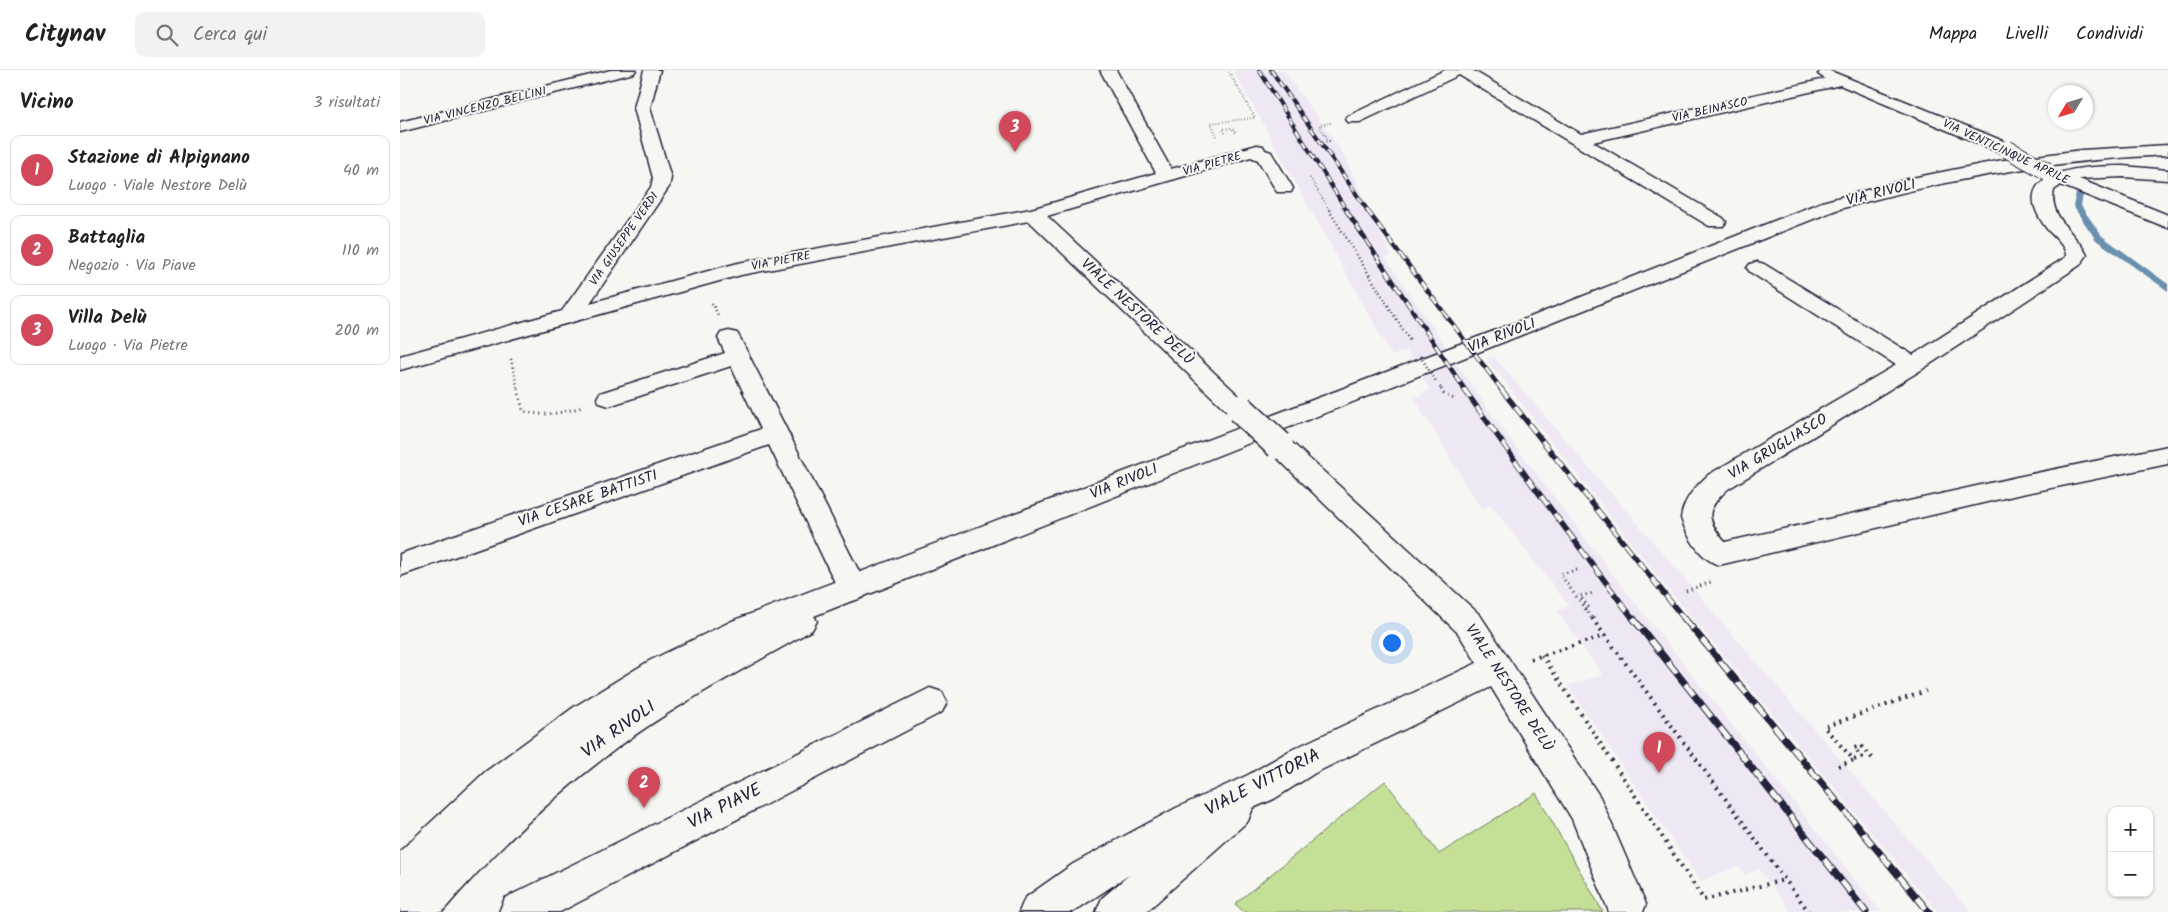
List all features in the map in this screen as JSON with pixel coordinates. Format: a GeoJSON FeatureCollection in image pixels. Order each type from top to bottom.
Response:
{"type":"FeatureCollection","features":[{"type":"Feature","properties":{"kind":"street","name":"VIA VINCENZO BELLINI"},"geometry":{"type":"LineString","coordinates":[[400,127],[584,75],[629,70]]}},
{"type":"Feature","properties":{"kind":"street","name":"VIA GIUSEPPE VERDI"},"geometry":{"type":"LineString","coordinates":[[570,316],[660,187],[662,178],[642,108],[652,70]]}},
{"type":"Feature","properties":{"kind":"street","name":"VIA PIETRE"},"geometry":{"type":"LineString","coordinates":[[1108,70],[1167,177]]}},
{"type":"Feature","properties":{"kind":"street"},"geometry":{"type":"LineString","coordinates":[[1354,120],[1457,70]]}},
{"type":"Feature","properties":{"kind":"street"},"geometry":{"type":"LineString","coordinates":[[1461,70],[1716,222]]}},
{"type":"Feature","properties":{"kind":"street","name":"VIA VENTICINQUE APRILE"},"geometry":{"type":"LineString","coordinates":[[1817,70],[2006,149],[2054,175],[2168,222]]}},
{"type":"Feature","properties":{"kind":"street","name":"VIA BEINASCO"},"geometry":{"type":"LineString","coordinates":[[1578,140],[1842,80]]}},
{"type":"Feature","properties":{"kind":"street","name":"VIA RIVOLI"},"geometry":{"type":"LineString","coordinates":[[400,880],[423,853],[498,784],[586,717],[661,671],[743,630],[853,589],[1829,206],[1875,192],[1977,170],[2116,152],[2168,150]]}},
{"type":"Feature","properties":{"kind":"street","name":"VIA PIETRE"},"geometry":{"type":"LineString","coordinates":[[400,363],[700,280],[790,259],[1034,214],[1255,151],[1265,156],[1284,188]]}},
{"type":"Feature","properties":{"kind":"street"},"geometry":{"type":"LineString","coordinates":[[2054,175],[2103,172],[2168,175]]}},
{"type":"Feature","properties":{"kind":"street","name":"VIA GRUGLIASCO"},"geometry":{"type":"LineString","coordinates":[[2054,175],[2046,186],[2044,206],[2051,221],[2075,248],[2077,255],[2073,261],[1913,365],[1770,454],[1718,482],[1705,493],[1696,510],[1696,527],[1719,554],[2016,486],[2168,455]]}},
{"type":"Feature","properties":{"kind":"street","name":"VIALE NESTORE DELÙ"},"geometry":{"type":"LineString","coordinates":[[1034,214],[1469,624],[1587,809],[1626,904]]}},
{"type":"Feature","properties":{"kind":"street"},"geometry":{"type":"LineString","coordinates":[[1757,268],[1913,365]]}},
{"type":"Feature","properties":{"kind":"street"},"geometry":{"type":"LineString","coordinates":[[609,398],[734,347],[853,589]]}},
{"type":"Feature","properties":{"kind":"street","name":"VIA CESARE BATTISTI"},"geometry":{"type":"LineString","coordinates":[[400,565],[776,432]]}},
{"type":"Feature","properties":{"kind":"street","name":"VIA RIVOLI"},"geometry":{"type":"LineString","coordinates":[[416,912],[463,858],[525,801],[605,737],[670,696],[752,650],[853,589]]}},
{"type":"Feature","properties":{"kind":"street","name":"VIALE VITTORIA"},"geometry":{"type":"LineString","coordinates":[[1039,912],[1087,878],[1189,820],[1261,787],[1302,762],[1497,669]]}},
{"type":"Feature","properties":{"kind":"street","name":"VIA PIAVE"},"geometry":{"type":"LineString","coordinates":[[519,912],[930,702]]}},
{"type":"Feature","properties":{"kind":"street"},"geometry":{"type":"LineString","coordinates":[[1116,912],[1261,787]]}},
{"type":"Feature","properties":{"kind":"path"},"geometry":{"type":"LineString","coordinates":[[1218,139],[1211,123],[1255,118],[1228,70]]}},
{"type":"Feature","properties":{"kind":"path"},"geometry":{"type":"LineString","coordinates":[[1310,177],[1444,394],[1456,400]]}},
{"type":"Feature","properties":{"kind":"path"},"geometry":{"type":"LineString","coordinates":[[700,280],[734,347]]}},
{"type":"Feature","properties":{"kind":"path"},"geometry":{"type":"LineString","coordinates":[[504,335],[523,410],[539,416],[561,413],[609,398]]}},
{"type":"Feature","properties":{"kind":"path"},"geometry":{"type":"LineString","coordinates":[[1577,570],[1560,574],[1809,912]]}},
{"type":"Feature","properties":{"kind":"path"},"geometry":{"type":"LineString","coordinates":[[1686,592],[1693,589]]}},
{"type":"Feature","properties":{"kind":"path"},"geometry":{"type":"LineString","coordinates":[[1585,609],[1589,608],[1580,596],[1594,593]]}},
{"type":"Feature","properties":{"kind":"path"},"geometry":{"type":"LineString","coordinates":[[1497,669],[1604,636]]}},
{"type":"Feature","properties":{"kind":"path"},"geometry":{"type":"LineString","coordinates":[[1542,655],[1704,900],[1785,880]]}},
{"type":"Feature","properties":{"kind":"path"},"geometry":{"type":"LineString","coordinates":[[1854,760],[1824,727],[1926,691]]}},
{"type":"Feature","properties":{"kind":"path"},"geometry":{"type":"LineString","coordinates":[[1838,766],[1862,757],[1854,748],[1861,746],[1872,758]]}},
{"type":"Feature","properties":{"kind":"shaded area"},"geometry":{"type":"Polygon","coordinates":[[[1233,70],[1283,70],[1341,150],[1391,256],[1385,257],[1491,414],[1617,580],[1881,912],[1792,912],[1759,869],[1745,875],[1738,866],[1700,881],[1568,686],[1603,675],[1557,611],[1569,606],[1491,505],[1481,509],[1414,398],[1430,390],[1407,350],[1392,356],[1233,70]]]}},
{"type":"Feature","properties":{"kind":"shaded area"},"geometry":{"type":"Polygon","coordinates":[[[1485,357],[1495,358],[1971,912],[1938,912],[1659,578],[1485,357]]]}},
{"type":"Feature","properties":{"kind":"green space"},"geometry":{"type":"Polygon","coordinates":[[[1385,781],[1439,854],[1536,793],[1603,912],[1244,912],[1235,904],[1385,781]]]}},
{"type":"Feature","properties":{"kind":"waterway"},"geometry":{"type":"LineString","coordinates":[[2079,195],[2077,206],[2099,238],[2168,288]]}},
{"type":"Feature","properties":{"kind":"railway"},"geometry":{"type":"LineString","coordinates":[[1259,70],[1347,211]]}},
{"type":"Feature","properties":{"kind":"railway"},"geometry":{"type":"LineString","coordinates":[[1271,70],[1368,211]]}},
{"type":"Feature","properties":{"kind":"railway"},"geometry":{"type":"LineString","coordinates":[[1346,210],[1465,390]]}},
{"type":"Feature","properties":{"kind":"railway"},"geometry":{"type":"LineString","coordinates":[[1367,210],[1502,390]]}},
{"type":"Feature","properties":{"kind":"railway"},"geometry":{"type":"LineString","coordinates":[[1464,389],[1529,480],[1634,620]]}},
{"type":"Feature","properties":{"kind":"railway"},"geometry":{"type":"LineString","coordinates":[[1501,389],[1685,620]]}},
{"type":"Feature","properties":{"kind":"railway"},"geometry":{"type":"LineString","coordinates":[[1633,618],[1866,912]]}},
{"type":"Feature","properties":{"kind":"railway"},"geometry":{"type":"LineString","coordinates":[[1684,618],[1929,912]]}},
{"type":"Feature","properties":{"kind":"place","name":"Villa Delù"},"geometry":{"type":"Point","coordinates":[1015,152]}},
{"type":"Feature","properties":{"kind":"place","name":"Stazione di Alpignano"},"geometry":{"type":"Point","coordinates":[1659,773]}},
{"type":"Feature","properties":{"kind":"place","name":"Battaglia"},"geometry":{"type":"Point","coordinates":[644,808]}}]}
